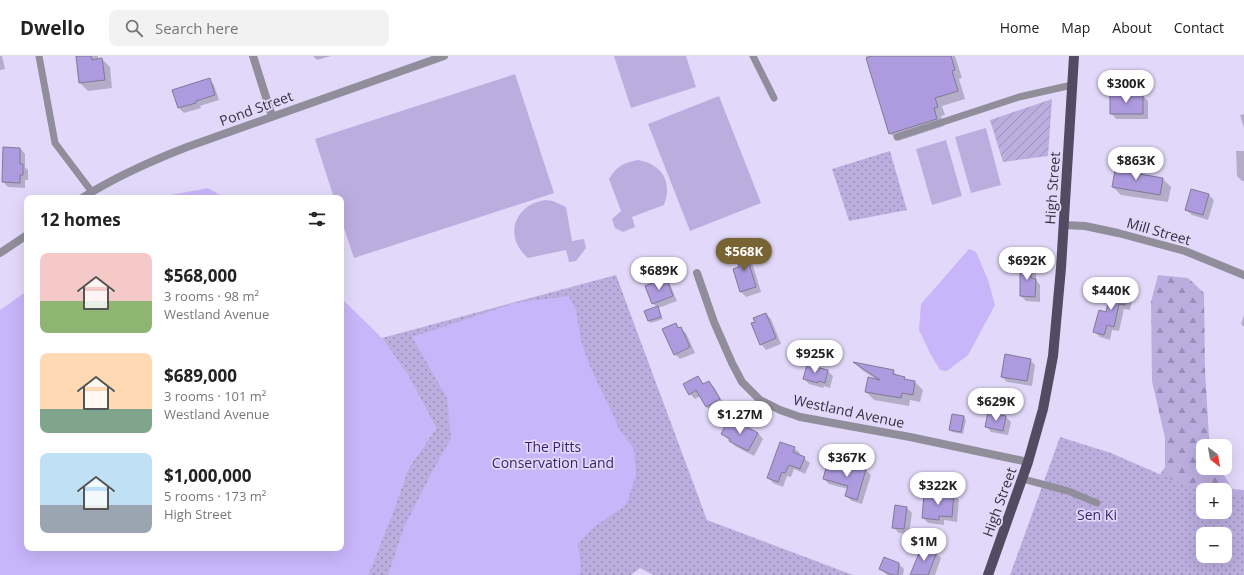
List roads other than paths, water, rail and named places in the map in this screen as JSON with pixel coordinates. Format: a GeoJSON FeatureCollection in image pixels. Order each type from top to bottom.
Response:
{"type":"FeatureCollection","features":[{"type":"Feature","properties":{"kind":"main road","name":"High Street"},"geometry":{"type":"LineString","coordinates":[[988,575],[1023,479],[1043,409],[1053,356],[1074,56]]}},
{"type":"Feature","properties":{"kind":"street"},"geometry":{"type":"LineString","coordinates":[[253,56],[272,116]]}},
{"type":"Feature","properties":{"kind":"street","name":"Pond Street"},"geometry":{"type":"LineString","coordinates":[[87,195],[106,183],[155,160],[272,116],[444,56]]}},
{"type":"Feature","properties":{"kind":"street","name":"Mill Street"},"geometry":{"type":"LineString","coordinates":[[1063,225],[1085,226],[1118,233],[1185,251],[1244,275]]}},
{"type":"Feature","properties":{"kind":"street"},"geometry":{"type":"LineString","coordinates":[[0,254],[24,237]]}},
{"type":"Feature","properties":{"kind":"street","name":"Westland Avenue"},"geometry":{"type":"LineString","coordinates":[[698,273],[714,322],[732,363],[742,382],[760,400],[780,410],[800,417],[910,437],[1028,462]]}},
{"type":"Feature","properties":{"kind":"lane"},"geometry":{"type":"LineString","coordinates":[[39,56],[55,142],[92,192]]}},
{"type":"Feature","properties":{"kind":"lane"},"geometry":{"type":"LineString","coordinates":[[753,56],[774,98]]}},
{"type":"Feature","properties":{"kind":"lane"},"geometry":{"type":"LineString","coordinates":[[897,137],[1019,97],[1072,85]]}},
{"type":"Feature","properties":{"kind":"lane"},"geometry":{"type":"LineString","coordinates":[[1023,479],[1068,491],[1097,503]]}},
{"type":"Feature","properties":{"kind":"park label","name":"The Pitts Conservation Land"},"geometry":{"type":"Point","coordinates":[553,454]}},
{"type":"Feature","properties":{"kind":"park label","name":"Sen Ki"},"geometry":{"type":"Point","coordinates":[1097,514]}}]}
